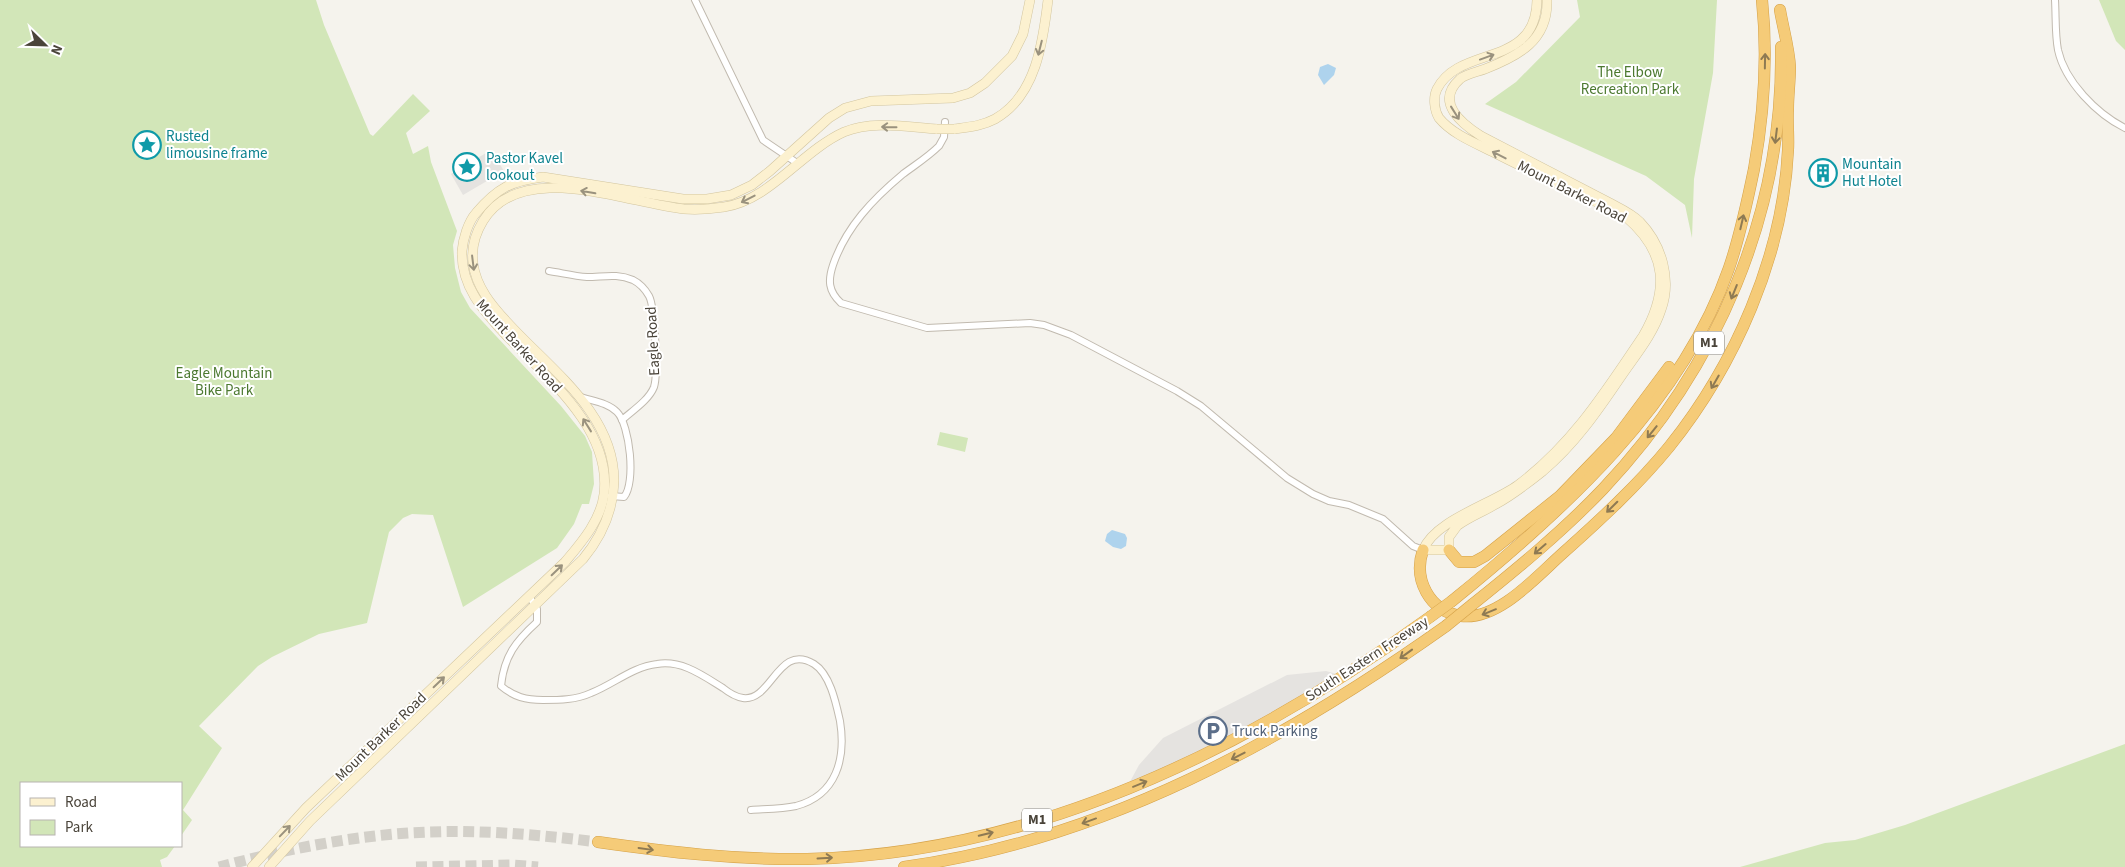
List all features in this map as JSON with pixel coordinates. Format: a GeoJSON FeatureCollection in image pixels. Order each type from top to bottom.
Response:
{"type":"FeatureCollection","features":[{"type":"Feature","properties":{"kind":"highway","name":"South Eastern Freeway"},"geometry":{"type":"LineString","coordinates":[[598,842],[720,857],[809,858],[852,856],[939,844],[1026,824],[1117,793],[1229,742],[1344,676],[1430,617],[1519,546],[1614,454],[1666,385],[1690,348],[1711,310],[1728,269],[1741,228],[1759,141],[1764,99],[1765,54],[1762,0]]}},
{"type":"Feature","properties":{"kind":"highway"},"geometry":{"type":"LineString","coordinates":[[1420,550],[1419,570],[1421,581],[1428,596],[1439,607],[1451,614],[1468,616],[1480,616],[1495,610],[1547,567],[1606,513],[1659,458],[1705,397],[1738,340],[1752,307],[1769,255],[1783,193],[1788,151],[1790,66],[1780,5]]}},
{"type":"Feature","properties":{"kind":"highway","name":"South Eastern Freeway"},"geometry":{"type":"LineString","coordinates":[[904,867],[952,858],[1038,837],[1105,815],[1162,792],[1242,754],[1318,711],[1385,669],[1446,626],[1541,549],[1604,489],[1660,422],[1707,349],[1727,309],[1743,269],[1768,184],[1776,141],[1780,97],[1780,5]]}},
{"type":"Feature","properties":{"kind":"highway"},"geometry":{"type":"LineString","coordinates":[[1449,550],[1452,556],[1460,562],[1468,563],[1480,559],[1522,528],[1560,496],[1616,438],[1711,310]]}},
{"type":"Feature","properties":{"kind":"main road","name":"Mount Barker Road"},"geometry":{"type":"LineString","coordinates":[[252,867],[306,808],[565,562],[586,537],[609,496],[599,451],[592,432],[570,402],[482,309],[470,290],[463,270],[463,245],[471,218],[490,196],[503,187],[520,180],[543,177],[683,199],[707,199],[731,195],[752,184],[829,118],[845,108],[871,101],[953,98],[970,93],[985,83],[1012,56],[1023,34],[1030,0]]}},
{"type":"Feature","properties":{"kind":"main road","name":"Mount Barker Road"},"geometry":{"type":"LineString","coordinates":[[270,867],[310,821],[593,548],[605,527],[614,476],[607,443],[597,421],[577,396],[500,314],[478,284],[474,270],[472,245],[481,224],[495,205],[508,196],[524,190],[556,188],[684,209],[726,207],[740,203],[759,193],[797,163],[832,139],[856,129],[887,126],[954,129],[982,125],[1004,114],[1020,96],[1030,80],[1036,63],[1048,0]]}},
{"type":"Feature","properties":{"kind":"main road","name":"Mount Barker Road"},"geometry":{"type":"LineString","coordinates":[[1420,550],[1442,526],[1487,504],[1517,485],[1570,439],[1643,336],[1650,324],[1660,296],[1660,268],[1656,255],[1645,236],[1626,217],[1477,144],[1448,127],[1438,116],[1434,105],[1435,91],[1443,79],[1463,66],[1505,51],[1519,42],[1532,25],[1537,10],[1537,0]]}},
{"type":"Feature","properties":{"kind":"main road","name":"Mount Barker Road"},"geometry":{"type":"LineString","coordinates":[[1449,550],[1449,537],[1457,526],[1522,487],[1555,460],[1578,436],[1651,332],[1665,296],[1666,282],[1662,259],[1650,235],[1640,222],[1629,213],[1463,125],[1453,113],[1449,103],[1451,91],[1460,79],[1515,56],[1527,48],[1541,29],[1546,15],[1547,0]]}},
{"type":"Feature","properties":{"kind":"main road"},"geometry":{"type":"LineString","coordinates":[[1420,550],[1449,550]]}},
{"type":"Feature","properties":{"kind":"street"},"geometry":{"type":"LineString","coordinates":[[695,0],[763,140],[797,163]]}},
{"type":"Feature","properties":{"kind":"street"},"geometry":{"type":"LineString","coordinates":[[2055,0],[2059,52],[2066,69],[2088,102],[2103,116],[2125,128]]}},
{"type":"Feature","properties":{"kind":"street"},"geometry":{"type":"LineString","coordinates":[[945,122],[944,137],[939,146],[878,196],[844,237],[829,277],[830,288],[841,303],[927,328],[1030,323],[1044,325],[1072,335],[1201,406],[1274,468],[1313,494],[1329,502],[1349,505],[1383,519],[1420,550]]}},
{"type":"Feature","properties":{"kind":"street","name":"Eagle Road"},"geometry":{"type":"LineString","coordinates":[[549,271],[577,276],[612,275],[624,277],[634,281],[643,288],[650,298],[656,366],[654,389],[622,420]]}},
{"type":"Feature","properties":{"kind":"street"},"geometry":{"type":"LineString","coordinates":[[577,396],[605,404],[619,413],[622,420],[630,452],[630,484],[628,492],[624,497],[609,496]]}},
{"type":"Feature","properties":{"kind":"street"},"geometry":{"type":"LineString","coordinates":[[529,596],[535,605],[538,622],[511,650],[502,677],[501,686],[516,697],[540,700],[578,698],[602,688],[627,673],[645,666],[667,663],[695,670],[734,695],[749,698],[762,689],[792,660],[804,658],[816,665],[831,689],[837,707],[842,747],[838,770],[830,784],[809,801],[786,808],[751,810]]}},
{"type":"Feature","properties":{"kind":"green space","name":"Eagle Mountain Bike Park"},"geometry":{"type":"Polygon","coordinates":[[[0,0],[316,0],[324,25],[370,134],[373,136],[413,94],[430,111],[406,133],[413,154],[428,146],[431,162],[457,231],[453,245],[455,268],[461,292],[470,308],[561,406],[585,436],[592,452],[594,484],[589,504],[582,504],[574,524],[557,548],[463,607],[433,515],[412,514],[403,518],[389,532],[367,623],[319,634],[272,657],[258,666],[199,726],[222,748],[183,810],[192,820],[182,835],[182,782],[20,782],[20,847],[174,847],[167,857],[160,860],[162,867],[0,867],[0,0]]]}},
{"type":"Feature","properties":{"kind":"green space","name":"The Elbow Recreation Park"},"geometry":{"type":"Polygon","coordinates":[[[1577,0],[1717,0],[1713,73],[1694,179],[1692,238],[1685,205],[1646,176],[1485,104],[1516,82],[1580,17],[1577,0]]]}},
{"type":"Feature","properties":{"kind":"green space"},"geometry":{"type":"Polygon","coordinates":[[[2099,0],[2125,0],[2125,50],[2116,41],[2099,0]]]}},
{"type":"Feature","properties":{"kind":"green space"},"geometry":{"type":"Polygon","coordinates":[[[940,432],[968,438],[965,452],[937,445],[940,432]]]}},
{"type":"Feature","properties":{"kind":"green space"},"geometry":{"type":"Polygon","coordinates":[[[2125,744],[2125,867],[1740,867],[1825,843],[1855,840],[1905,825],[2125,744]]]}},
{"type":"Feature","properties":{"kind":"shaded area"},"geometry":{"type":"Polygon","coordinates":[[[491,150],[504,171],[463,195],[451,174],[491,150]]]}},
{"type":"Feature","properties":{"kind":"shaded area","name":"Truck Parking"},"geometry":{"type":"Polygon","coordinates":[[[1326,671],[1344,676],[1126,789],[1139,765],[1163,738],[1287,675],[1326,671]]]}},
{"type":"Feature","properties":{"kind":"water"},"geometry":{"type":"Polygon","coordinates":[[[1328,64],[1336,68],[1334,75],[1324,85],[1318,75],[1320,67],[1328,64]]]}},
{"type":"Feature","properties":{"kind":"water"},"geometry":{"type":"Polygon","coordinates":[[[1112,530],[1125,534],[1127,538],[1126,546],[1121,549],[1113,547],[1105,541],[1107,534],[1112,530]]]}},
{"type":"Feature","properties":{"kind":"tunnel"},"geometry":{"type":"LineString","coordinates":[[219,867],[271,854],[350,839],[404,833],[493,832],[598,842]]}},
{"type":"Feature","properties":{"kind":"tunnel"},"geometry":{"type":"LineString","coordinates":[[416,867],[512,865],[538,867]]}},
{"type":"Feature","properties":{"kind":"place","name":"Rusted limousine frame"},"geometry":{"type":"Point","coordinates":[147,145]}},
{"type":"Feature","properties":{"kind":"place","name":"Pastor Kavel lookout"},"geometry":{"type":"Point","coordinates":[467,167]}},
{"type":"Feature","properties":{"kind":"place","name":"Mountain Hut Hotel"},"geometry":{"type":"Point","coordinates":[1823,173]}},
{"type":"Feature","properties":{"kind":"place","name":"Truck Parking"},"geometry":{"type":"Point","coordinates":[1213,731]}}]}
